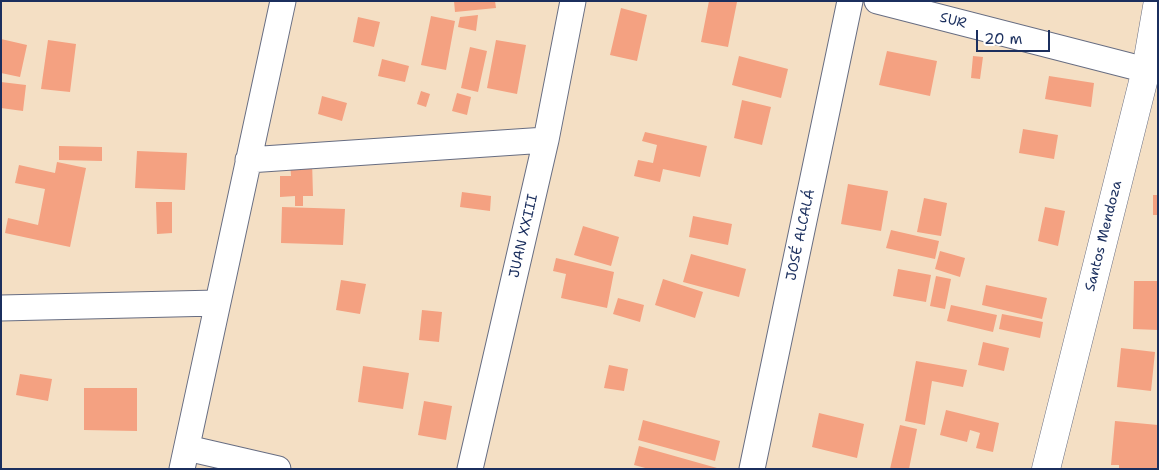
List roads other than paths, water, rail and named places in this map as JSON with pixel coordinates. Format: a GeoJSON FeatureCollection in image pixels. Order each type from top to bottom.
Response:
{"type":"FeatureCollection","features":[{"type":"Feature","properties":{"kind":"street"},"geometry":{"type":"LineString","coordinates":[[278,469],[184,458],[283,1]]}},
{"type":"Feature","properties":{"kind":"street","name":"JUAN XXIII"},"geometry":{"type":"LineString","coordinates":[[470,469],[546,140],[573,1]]}},
{"type":"Feature","properties":{"kind":"street","name":"JOSÉ ALCALÁ"},"geometry":{"type":"LineString","coordinates":[[752,469],[850,1]]}},
{"type":"Feature","properties":{"kind":"street","name":"SUR"},"geometry":{"type":"LineString","coordinates":[[877,1],[1146,70]]}},
{"type":"Feature","properties":{"kind":"street","name":"Santos Mendoza"},"geometry":{"type":"LineString","coordinates":[[1046,469],[1146,70],[1158,1]]}},
{"type":"Feature","properties":{"kind":"street"},"geometry":{"type":"LineString","coordinates":[[248,160],[546,140]]}},
{"type":"Feature","properties":{"kind":"street"},"geometry":{"type":"LineString","coordinates":[[1,308],[217,303]]}}]}
